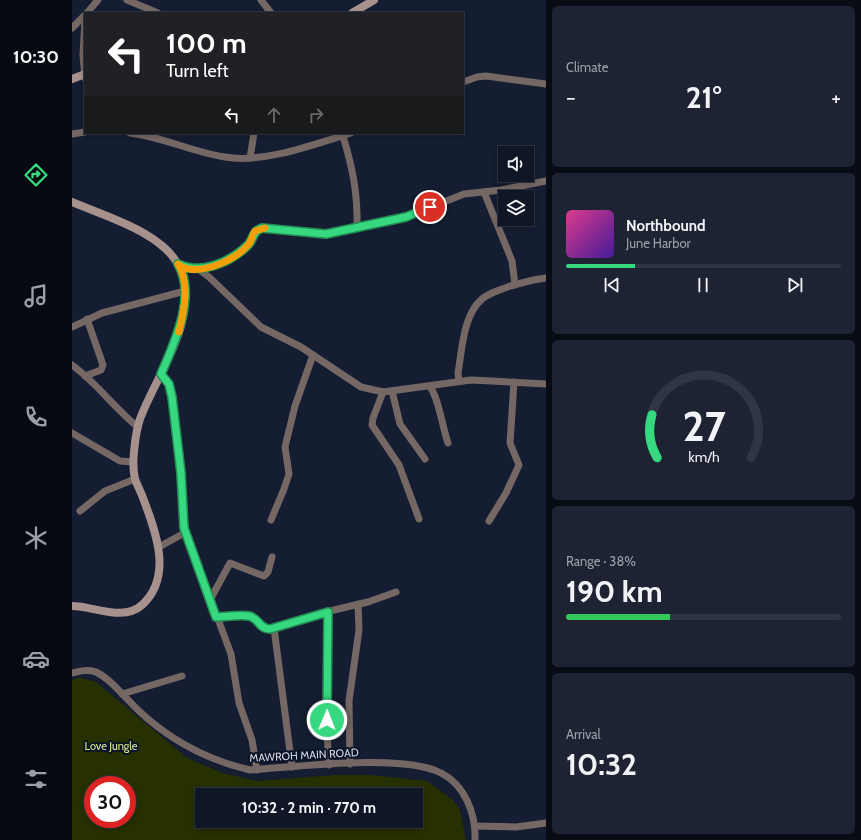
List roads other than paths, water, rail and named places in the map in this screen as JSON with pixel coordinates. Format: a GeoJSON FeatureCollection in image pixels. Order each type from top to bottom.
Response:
{"type":"FeatureCollection","features":[{"type":"Feature","properties":{"kind":"street"},"geometry":{"type":"LineString","coordinates":[[86,12],[89,0]]}},
{"type":"Feature","properties":{"kind":"street"},"geometry":{"type":"LineString","coordinates":[[88,12],[98,0]]}},
{"type":"Feature","properties":{"kind":"street"},"geometry":{"type":"LineString","coordinates":[[127,0],[156,12]]}},
{"type":"Feature","properties":{"kind":"street"},"geometry":{"type":"LineString","coordinates":[[261,0],[270,12]]}},
{"type":"Feature","properties":{"kind":"street"},"geometry":{"type":"LineString","coordinates":[[354,12],[374,0]]}},
{"type":"Feature","properties":{"kind":"street"},"geometry":{"type":"LineString","coordinates":[[72,28],[84,16]]}},
{"type":"Feature","properties":{"kind":"street"},"geometry":{"type":"LineString","coordinates":[[72,78],[84,76]]}},
{"type":"Feature","properties":{"kind":"street"},"geometry":{"type":"LineString","coordinates":[[464,82],[477,76],[486,76],[546,84]]}},
{"type":"Feature","properties":{"kind":"street"},"geometry":{"type":"LineString","coordinates":[[72,134],[84,132]]}},
{"type":"Feature","properties":{"kind":"street"},"geometry":{"type":"LineString","coordinates":[[135,134],[164,140],[226,158],[250,158],[303,148],[343,134],[345,148],[353,169],[358,208],[357,227]]}},
{"type":"Feature","properties":{"kind":"street"},"geometry":{"type":"LineString","coordinates":[[250,158],[254,134]]}},
{"type":"Feature","properties":{"kind":"street"},"geometry":{"type":"LineString","coordinates":[[178,264],[187,269],[198,269],[218,264],[240,252],[248,245],[253,234],[259,229],[326,234],[406,217],[464,194],[546,181]]}},
{"type":"Feature","properties":{"kind":"street"},"geometry":{"type":"LineString","coordinates":[[484,192],[512,261],[515,285]]}},
{"type":"Feature","properties":{"kind":"street"},"geometry":{"type":"LineString","coordinates":[[72,202],[127,224],[153,240],[173,257],[178,264],[183,279],[184,291],[183,311],[177,338],[138,427],[133,462],[135,479],[159,547],[160,568],[157,582],[141,605],[122,614],[72,606]]}},
{"type":"Feature","properties":{"kind":"street"},"geometry":{"type":"LineString","coordinates":[[198,269],[209,277],[261,327],[313,355],[361,387],[383,392],[430,387],[459,381],[546,384]]}},
{"type":"Feature","properties":{"kind":"street"},"geometry":{"type":"LineString","coordinates":[[459,381],[458,373],[464,339],[472,311],[481,299],[488,294],[515,285],[546,278]]}},
{"type":"Feature","properties":{"kind":"street"},"geometry":{"type":"LineString","coordinates":[[72,327],[87,319],[144,301],[184,291]]}},
{"type":"Feature","properties":{"kind":"street"},"geometry":{"type":"LineString","coordinates":[[85,376],[102,370],[103,365],[87,319]]}},
{"type":"Feature","properties":{"kind":"street"},"geometry":{"type":"LineString","coordinates":[[271,520],[289,474],[285,447],[295,406],[313,355]]}},
{"type":"Feature","properties":{"kind":"street"},"geometry":{"type":"LineString","coordinates":[[72,365],[85,376],[125,417],[138,427]]}},
{"type":"Feature","properties":{"kind":"street"},"geometry":{"type":"LineString","coordinates":[[161,374],[169,384],[172,397],[186,532],[233,662],[240,703],[252,740],[257,770]]}},
{"type":"Feature","properties":{"kind":"street"},"geometry":{"type":"LineString","coordinates":[[489,520],[506,493],[519,465],[510,443],[514,382]]}},
{"type":"Feature","properties":{"kind":"street"},"geometry":{"type":"LineString","coordinates":[[430,387],[435,395],[440,420],[448,444]]}},
{"type":"Feature","properties":{"kind":"street"},"geometry":{"type":"LineString","coordinates":[[392,391],[400,424],[425,459]]}},
{"type":"Feature","properties":{"kind":"street"},"geometry":{"type":"LineString","coordinates":[[383,392],[373,418],[372,425],[399,465],[419,519]]}},
{"type":"Feature","properties":{"kind":"street"},"geometry":{"type":"LineString","coordinates":[[72,433],[120,461],[133,462]]}},
{"type":"Feature","properties":{"kind":"street"},"geometry":{"type":"LineString","coordinates":[[80,511],[105,491],[135,479]]}},
{"type":"Feature","properties":{"kind":"street"},"geometry":{"type":"LineString","coordinates":[[159,547],[186,532]]}},
{"type":"Feature","properties":{"kind":"street"},"geometry":{"type":"LineString","coordinates":[[210,600],[230,563],[264,576],[268,572],[272,557]]}},
{"type":"Feature","properties":{"kind":"street"},"geometry":{"type":"LineString","coordinates":[[216,617],[248,616],[265,629],[274,628],[396,592]]}},
{"type":"Feature","properties":{"kind":"street"},"geometry":{"type":"LineString","coordinates":[[350,764],[349,701],[359,630],[358,604]]}},
{"type":"Feature","properties":{"kind":"street"},"geometry":{"type":"LineString","coordinates":[[328,612],[327,733],[329,765]]}},
{"type":"Feature","properties":{"kind":"street"},"geometry":{"type":"LineString","coordinates":[[274,628],[292,767]]}},
{"type":"Feature","properties":{"kind":"street","name":"MAWROH MAIN ROAD"},"geometry":{"type":"LineString","coordinates":[[72,673],[86,670],[95,671],[108,681],[153,724],[178,742],[234,766],[257,770],[350,764],[400,764],[421,766],[440,772],[449,778],[463,793],[468,803],[475,826],[475,840]]}},
{"type":"Feature","properties":{"kind":"street"},"geometry":{"type":"LineString","coordinates":[[122,694],[182,676]]}},
{"type":"Feature","properties":{"kind":"street"},"geometry":{"type":"LineString","coordinates":[[475,826],[516,828],[546,823]]}},
{"type":"Feature","properties":{"kind":"park label","name":"Love Jungle"},"geometry":{"type":"Point","coordinates":[111,746]}}]}
